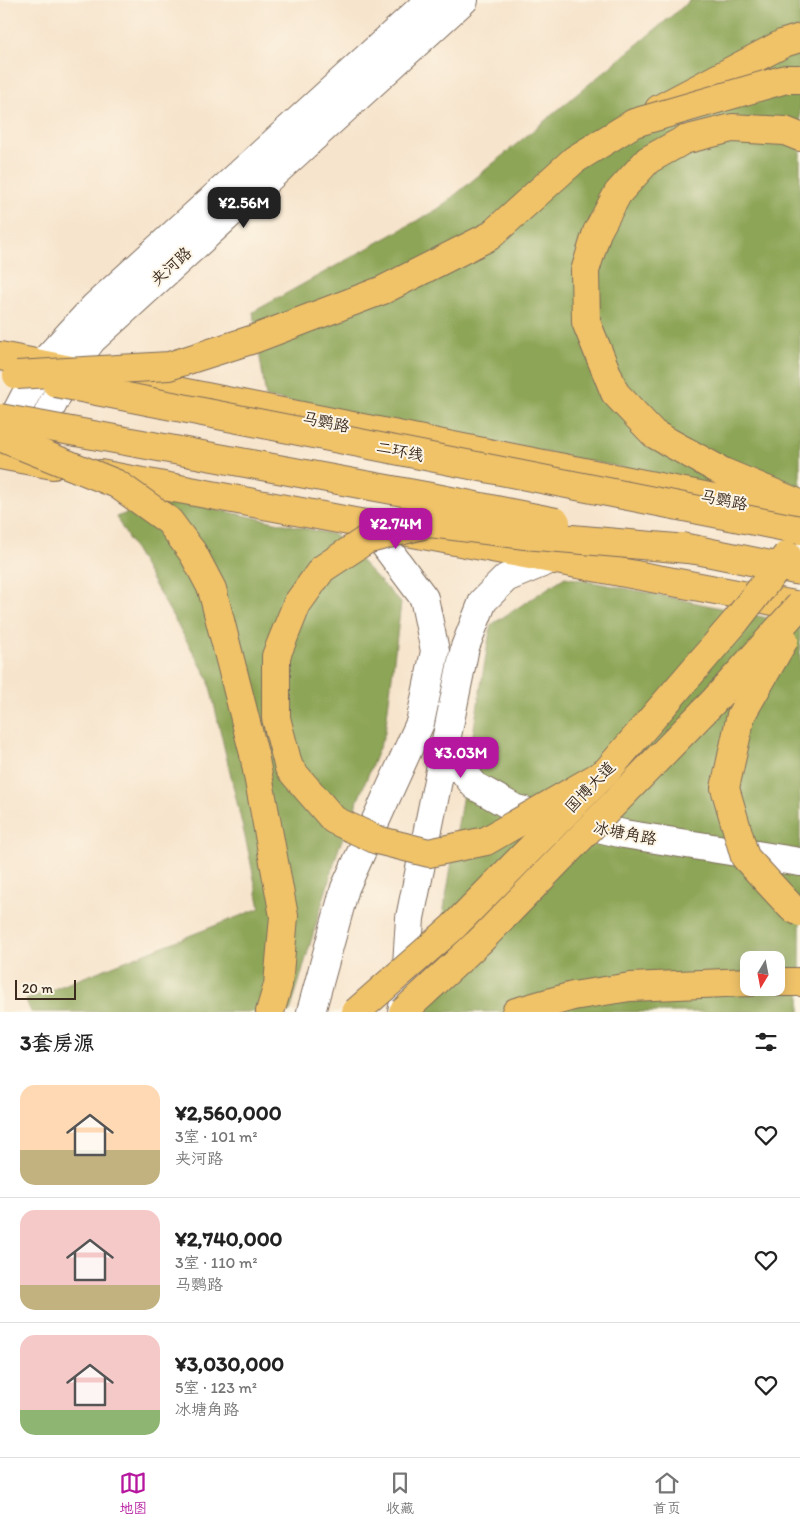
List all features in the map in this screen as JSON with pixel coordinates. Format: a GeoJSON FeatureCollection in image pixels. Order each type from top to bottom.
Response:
{"type":"FeatureCollection","features":[{"type":"Feature","properties":{"kind":"main road"},"geometry":{"type":"LineString","coordinates":[[15,367],[170,366],[254,339],[383,290],[490,236],[574,160],[634,123],[784,43],[800,38]]}},
{"type":"Feature","properties":{"kind":"main road"},"geometry":{"type":"LineString","coordinates":[[634,123],[786,79],[800,79]]}},
{"type":"Feature","properties":{"kind":"main road"},"geometry":{"type":"LineString","coordinates":[[800,137],[785,131],[732,128],[684,140],[648,160],[618,193],[597,232],[585,271],[586,322],[615,393],[654,434],[723,472],[800,504]]}},
{"type":"Feature","properties":{"kind":"main road","name":"马鹦路"},"geometry":{"type":"LineString","coordinates":[[15,367],[70,370],[800,515]]}},
{"type":"Feature","properties":{"kind":"main road","name":"二环线"},"geometry":{"type":"LineString","coordinates":[[15,367],[800,530]]}},
{"type":"Feature","properties":{"kind":"main road"},"geometry":{"type":"LineString","coordinates":[[0,418],[436,498],[800,571]]}},
{"type":"Feature","properties":{"kind":"main road"},"geometry":{"type":"LineString","coordinates":[[0,437],[117,484],[169,521],[193,553],[212,589],[254,754],[284,916],[278,985],[270,1012]]}},
{"type":"Feature","properties":{"kind":"main road"},"geometry":{"type":"LineString","coordinates":[[12,458],[800,606]]}},
{"type":"Feature","properties":{"kind":"main road"},"geometry":{"type":"LineString","coordinates":[[606,772],[486,841],[430,853],[377,840],[334,820],[289,768],[276,718],[276,656],[297,604],[322,569],[366,540],[430,523],[525,535],[699,550]]}},
{"type":"Feature","properties":{"kind":"main road","name":"国博大道"},"geometry":{"type":"LineString","coordinates":[[356,1012],[453,927],[606,772],[736,621],[800,538]]}},
{"type":"Feature","properties":{"kind":"main road","name":"国博大道"},"geometry":{"type":"LineString","coordinates":[[402,1012],[487,934],[713,702],[800,606]]}},
{"type":"Feature","properties":{"kind":"main road"},"geometry":{"type":"LineString","coordinates":[[800,612],[741,715],[725,788],[745,857],[792,908],[800,912]]}},
{"type":"Feature","properties":{"kind":"main road"},"geometry":{"type":"LineString","coordinates":[[516,1012],[573,996],[630,987],[740,982]]}},
{"type":"Feature","properties":{"kind":"main road"},"geometry":{"type":"LineString","coordinates":[[785,982],[800,982]]}},
{"type":"Feature","properties":{"kind":"street","name":"夹河路"},"geometry":{"type":"LineString","coordinates":[[0,444],[15,367],[95,306],[430,0]]}},
{"type":"Feature","properties":{"kind":"street","name":"夹河路"},"geometry":{"type":"LineString","coordinates":[[12,458],[92,340],[464,0]]}},
{"type":"Feature","properties":{"kind":"street"},"geometry":{"type":"LineString","coordinates":[[311,1012],[345,888],[420,724],[434,651],[424,598],[369,524]]}},
{"type":"Feature","properties":{"kind":"street"},"geometry":{"type":"LineString","coordinates":[[402,1012],[410,918],[465,647],[482,601],[506,578],[552,559]]}},
{"type":"Feature","properties":{"kind":"street","name":"冰塘角路"},"geometry":{"type":"LineString","coordinates":[[445,748],[475,786],[516,809],[624,834],[800,862]]}},
{"type":"Feature","properties":{"kind":"green space"},"geometry":{"type":"Polygon","coordinates":[[[691,0],[800,0],[800,503],[266,397],[253,312],[438,209],[691,0]]]}},
{"type":"Feature","properties":{"kind":"green space"},"geometry":{"type":"Polygon","coordinates":[[[168,499],[336,535],[401,603],[385,733],[338,850],[290,1012],[31,1012],[26,1000],[260,908],[208,678],[116,517],[168,499]]]}},
{"type":"Feature","properties":{"kind":"green space"},"geometry":{"type":"Polygon","coordinates":[[[565,577],[800,625],[800,1012],[427,1012],[491,625],[565,577]]]}}]}
